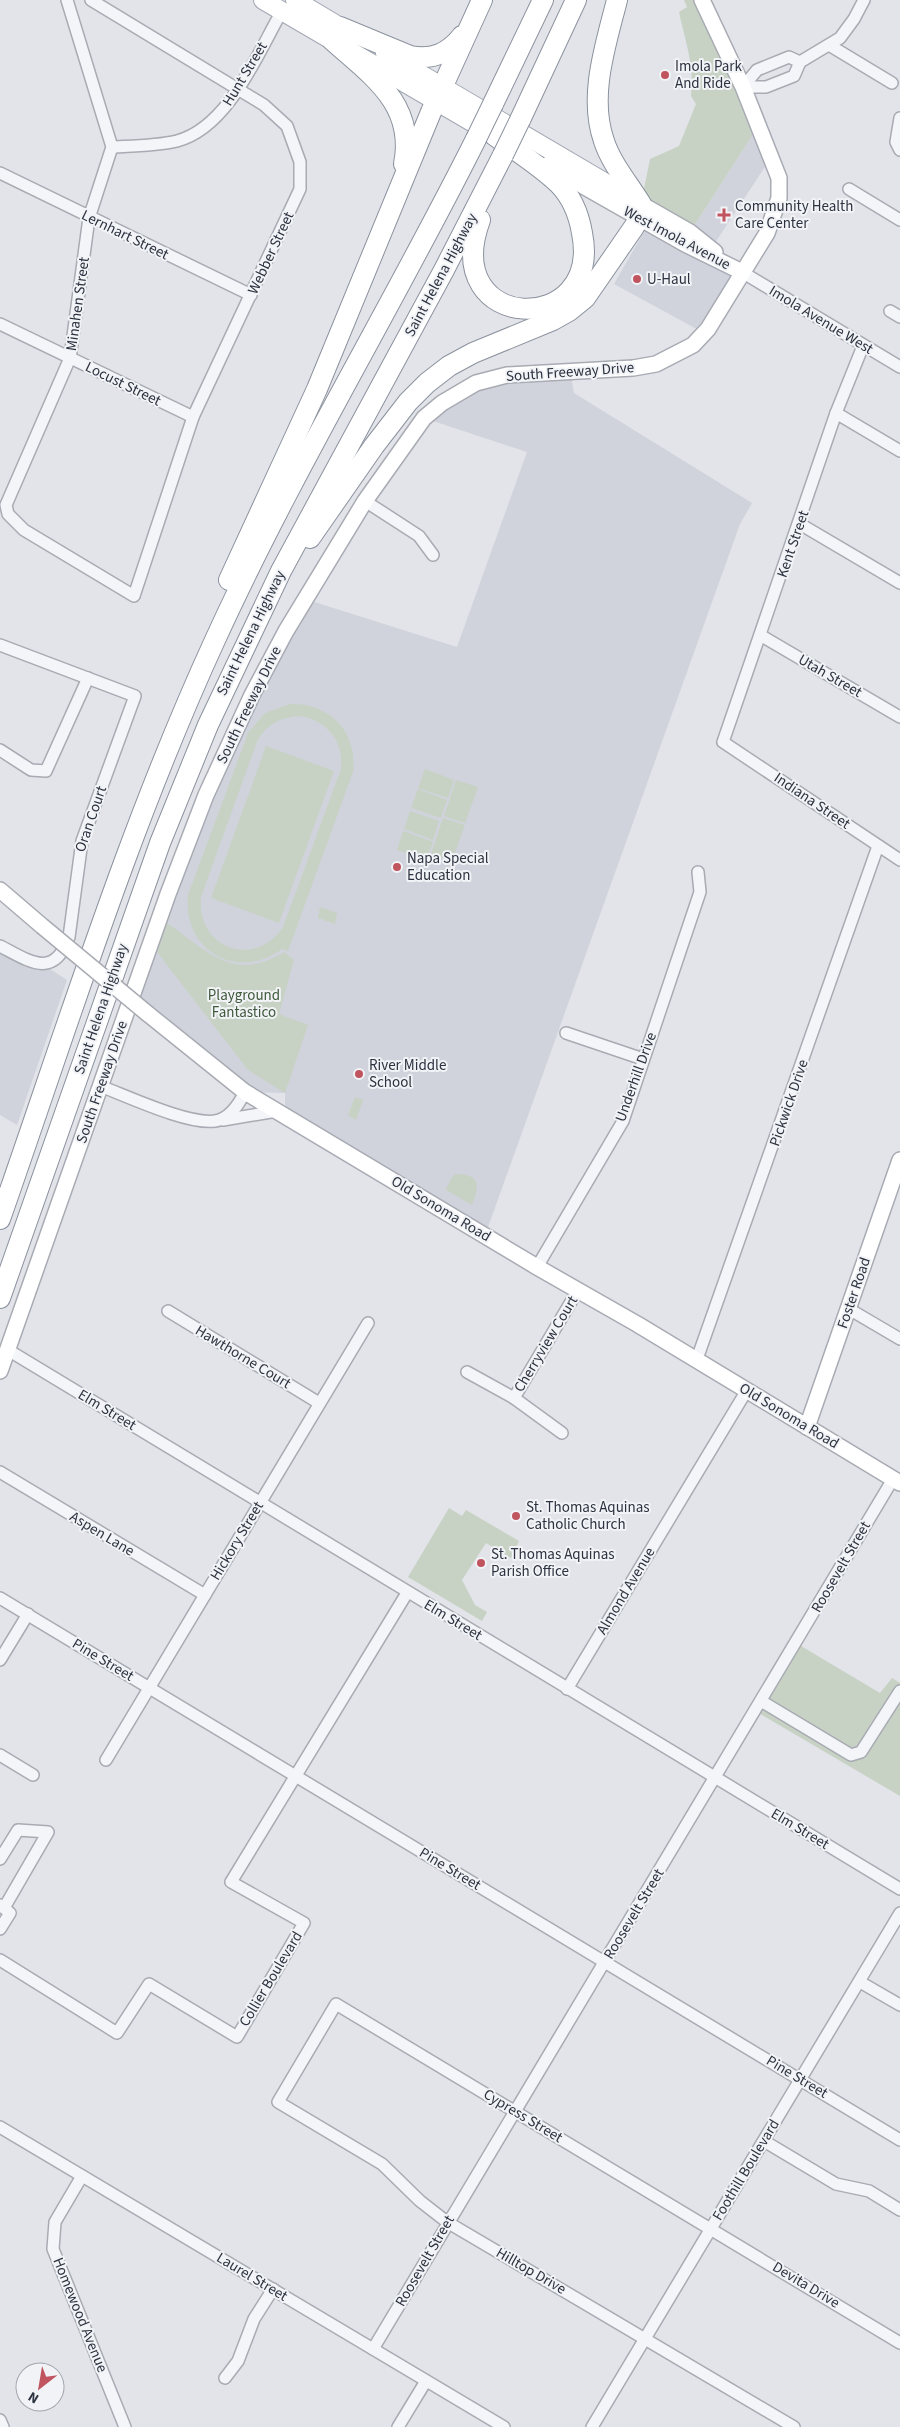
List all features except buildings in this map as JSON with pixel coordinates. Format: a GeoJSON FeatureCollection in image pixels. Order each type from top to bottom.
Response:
{"type":"FeatureCollection","features":[{"type":"Feature","properties":{"kind":"highway"},"geometry":{"type":"LineString","coordinates":[[181,718],[194,669],[231,576],[317,389],[439,94],[482,0]]}},
{"type":"Feature","properties":{"kind":"highway","name":"Saint Helena Highway"},"geometry":{"type":"LineString","coordinates":[[0,1219],[131,846],[181,718],[219,632],[268,532],[402,283],[485,137],[493,104],[543,0]]}},
{"type":"Feature","properties":{"kind":"highway","name":"Saint Helena Highway"},"geometry":{"type":"LineString","coordinates":[[0,1298],[166,828],[208,725],[252,628],[305,525],[444,270],[503,156],[576,0]]}},
{"type":"Feature","properties":{"kind":"highway"},"geometry":{"type":"LineString","coordinates":[[252,628],[365,459],[408,402],[427,383],[449,366],[473,353],[553,320],[585,298],[640,211],[603,140],[598,117],[601,71],[617,0]]}},
{"type":"Feature","properties":{"kind":"highway"},"geometry":{"type":"LineString","coordinates":[[336,33],[410,56],[428,58],[446,52],[472,22]]}},
{"type":"Feature","properties":{"kind":"highway"},"geometry":{"type":"LineString","coordinates":[[336,33],[393,98],[406,126],[406,154],[397,196]]}},
{"type":"Feature","properties":{"kind":"highway"},"geometry":{"type":"LineString","coordinates":[[485,137],[558,183],[571,200],[580,223],[584,241],[584,262],[577,281],[558,301],[538,308],[516,307],[497,300],[485,291],[474,272],[472,253],[474,235],[503,156]]}},
{"type":"Feature","properties":{"kind":"main road","name":"West Imola Avenue"},"geometry":{"type":"LineString","coordinates":[[263,0],[288,5],[640,211]]}},
{"type":"Feature","properties":{"kind":"main road","name":"West Imola Avenue"},"geometry":{"type":"LineString","coordinates":[[439,94],[485,137]]}},
{"type":"Feature","properties":{"kind":"street"},"geometry":{"type":"LineString","coordinates":[[67,0],[112,147]]}},
{"type":"Feature","properties":{"kind":"street","name":"Webber Street"},"geometry":{"type":"LineString","coordinates":[[91,0],[264,105],[287,126],[300,162],[300,189],[193,417],[134,596]]}},
{"type":"Feature","properties":{"kind":"street","name":"South Freeway Drive"},"geometry":{"type":"LineString","coordinates":[[0,1371],[187,840],[228,746],[286,631],[365,501],[424,418],[454,395],[476,383],[507,375],[633,368],[662,362],[692,345],[708,329],[767,233],[779,198],[779,178],[743,88],[702,0]]}},
{"type":"Feature","properties":{"kind":"street"},"geometry":{"type":"LineString","coordinates":[[743,88],[766,88],[794,76],[800,62],[840,38],[854,19],[864,0]]}},
{"type":"Feature","properties":{"kind":"street","name":"Hunt Street"},"geometry":{"type":"LineString","coordinates":[[112,147],[163,143],[193,135],[220,115],[288,5]]}},
{"type":"Feature","properties":{"kind":"street"},"geometry":{"type":"LineString","coordinates":[[829,45],[892,83]]}},
{"type":"Feature","properties":{"kind":"street"},"geometry":{"type":"LineString","coordinates":[[743,88],[757,70],[789,58],[800,62]]}},
{"type":"Feature","properties":{"kind":"street"},"geometry":{"type":"LineString","coordinates":[[900,118],[896,142],[900,150]]}},
{"type":"Feature","properties":{"kind":"street","name":"West Imola Avenue"},"geometry":{"type":"LineString","coordinates":[[485,137],[640,211],[742,272]]}},
{"type":"Feature","properties":{"kind":"street","name":"Minahen Street"},"geometry":{"type":"LineString","coordinates":[[112,147],[89,218],[70,358],[6,505],[8,514],[24,530],[134,596]]}},
{"type":"Feature","properties":{"kind":"street","name":"Lernhart Street"},"geometry":{"type":"LineString","coordinates":[[0,173],[89,218],[251,295]]}},
{"type":"Feature","properties":{"kind":"street"},"geometry":{"type":"LineString","coordinates":[[849,189],[900,220]]}},
{"type":"Feature","properties":{"kind":"street","name":"Imola Avenue West"},"geometry":{"type":"LineString","coordinates":[[742,272],[900,367]]}},
{"type":"Feature","properties":{"kind":"street","name":"Locust Street"},"geometry":{"type":"LineString","coordinates":[[0,324],[193,417]]}},
{"type":"Feature","properties":{"kind":"street","name":"Kent Street"},"geometry":{"type":"LineString","coordinates":[[723,742],[800,524],[836,413],[863,346]]}},
{"type":"Feature","properties":{"kind":"street"},"geometry":{"type":"LineString","coordinates":[[836,413],[900,451]]}},
{"type":"Feature","properties":{"kind":"street"},"geometry":{"type":"LineString","coordinates":[[365,501],[419,536],[432,555]]}},
{"type":"Feature","properties":{"kind":"street"},"geometry":{"type":"LineString","coordinates":[[800,524],[900,583]]}},
{"type":"Feature","properties":{"kind":"street","name":"Utah Street"},"geometry":{"type":"LineString","coordinates":[[760,635],[900,717]]}},
{"type":"Feature","properties":{"kind":"street"},"geometry":{"type":"LineString","coordinates":[[0,645],[88,678],[46,771],[31,770],[0,750]]}},
{"type":"Feature","properties":{"kind":"street","name":"Oran Court"},"geometry":{"type":"LineString","coordinates":[[0,946],[34,964],[44,965],[55,960],[67,943],[82,841],[135,696],[88,678]]}},
{"type":"Feature","properties":{"kind":"street","name":"Indiana Street"},"geometry":{"type":"LineString","coordinates":[[723,742],[900,860]]}},
{"type":"Feature","properties":{"kind":"street","name":"Pickwick Drive"},"geometry":{"type":"LineString","coordinates":[[697,1359],[878,846]]}},
{"type":"Feature","properties":{"kind":"street","name":"Underhill Drive"},"geometry":{"type":"LineString","coordinates":[[537,1267],[622,1121],[700,892],[698,872]]}},
{"type":"Feature","properties":{"kind":"street","name":"Old Sonoma Road"},"geometry":{"type":"LineString","coordinates":[[3,894],[245,1092],[537,1267],[697,1359],[896,1481]]}},
{"type":"Feature","properties":{"kind":"street"},"geometry":{"type":"LineString","coordinates":[[566,1033],[643,1059]]}},
{"type":"Feature","properties":{"kind":"street"},"geometry":{"type":"LineString","coordinates":[[100,1086],[189,1118],[216,1121],[277,1111]]}},
{"type":"Feature","properties":{"kind":"street"},"geometry":{"type":"LineString","coordinates":[[216,1121],[223,1118],[239,1105],[245,1092]]}},
{"type":"Feature","properties":{"kind":"street","name":"Foster Road"},"geometry":{"type":"LineString","coordinates":[[807,1427],[897,1181],[900,1160]]}},
{"type":"Feature","properties":{"kind":"street","name":"Cherryview Court"},"geometry":{"type":"LineString","coordinates":[[514,1398],[578,1290]]}},
{"type":"Feature","properties":{"kind":"street"},"geometry":{"type":"LineString","coordinates":[[849,1309],[900,1339]]}},
{"type":"Feature","properties":{"kind":"street","name":"Hawthorne Court"},"geometry":{"type":"LineString","coordinates":[[168,1311],[319,1404]]}},
{"type":"Feature","properties":{"kind":"street","name":"Hickory Street"},"geometry":{"type":"LineString","coordinates":[[106,1760],[368,1323]]}},
{"type":"Feature","properties":{"kind":"street","name":"Elm Street"},"geometry":{"type":"LineString","coordinates":[[8,1350],[261,1502],[407,1593],[900,1889]]}},
{"type":"Feature","properties":{"kind":"street","name":"Cherryview Court"},"geometry":{"type":"LineString","coordinates":[[467,1372],[514,1398],[562,1433]]}},
{"type":"Feature","properties":{"kind":"street","name":"Almond Avenue"},"geometry":{"type":"LineString","coordinates":[[566,1689],[747,1390]]}},
{"type":"Feature","properties":{"kind":"street","name":"Aspen Lane"},"geometry":{"type":"LineString","coordinates":[[0,1472],[205,1595]]}},
{"type":"Feature","properties":{"kind":"street","name":"Roosevelt Street"},"geometry":{"type":"LineString","coordinates":[[374,2349],[447,2222],[516,2112],[715,1778],[896,1481]]}},
{"type":"Feature","properties":{"kind":"street","name":"Collier Boulevard"},"geometry":{"type":"LineString","coordinates":[[0,1960],[117,2033],[149,1984],[237,2038],[304,1924],[230,1882],[294,1774],[407,1593]]}},
{"type":"Feature","properties":{"kind":"street","name":"Pine Street"},"geometry":{"type":"LineString","coordinates":[[0,1598],[900,2140]]}},
{"type":"Feature","properties":{"kind":"street"},"geometry":{"type":"LineString","coordinates":[[0,1660],[28,1614]]}},
{"type":"Feature","properties":{"kind":"street"},"geometry":{"type":"LineString","coordinates":[[761,1702],[851,1755],[861,1752],[900,1691]]}},
{"type":"Feature","properties":{"kind":"street"},"geometry":{"type":"LineString","coordinates":[[0,1755],[33,1775]]}},
{"type":"Feature","properties":{"kind":"street"},"geometry":{"type":"LineString","coordinates":[[0,1858],[18,1830],[48,1832],[2,1907],[10,1913],[0,1929]]}},
{"type":"Feature","properties":{"kind":"street","name":"Foothill Boulevard"},"geometry":{"type":"LineString","coordinates":[[592,2427],[644,2337],[801,2080],[900,1913]]}},
{"type":"Feature","properties":{"kind":"street"},"geometry":{"type":"LineString","coordinates":[[860,1982],[900,2005]]}},
{"type":"Feature","properties":{"kind":"street","name":"Cypress Street"},"geometry":{"type":"LineString","coordinates":[[278,2102],[336,2004],[711,2228]]}},
{"type":"Feature","properties":{"kind":"street","name":"Hilltop Drive"},"geometry":{"type":"LineString","coordinates":[[278,2102],[382,2164],[420,2201],[447,2222],[794,2427]]}},
{"type":"Feature","properties":{"kind":"street","name":"Laurel Street"},"geometry":{"type":"LineString","coordinates":[[0,2127],[504,2427]]}},
{"type":"Feature","properties":{"kind":"street"},"geometry":{"type":"LineString","coordinates":[[764,2141],[836,2184],[869,2191],[900,2210]]}},
{"type":"Feature","properties":{"kind":"street","name":"Homewood Avenue"},"geometry":{"type":"LineString","coordinates":[[82,2176],[55,2222],[53,2249],[125,2427]]}},
{"type":"Feature","properties":{"kind":"street","name":"Devita Drive"},"geometry":{"type":"LineString","coordinates":[[711,2228],[900,2343]]}},
{"type":"Feature","properties":{"kind":"street"},"geometry":{"type":"LineString","coordinates":[[225,2378],[238,2361],[254,2319],[273,2289]]}},
{"type":"Feature","properties":{"kind":"street"},"geometry":{"type":"LineString","coordinates":[[398,2427],[426,2381]]}},
{"type":"Feature","properties":{"kind":"street"},"geometry":{"type":"LineString","coordinates":[[0,2420],[3,2427]]}},
{"type":"Feature","properties":{"kind":"shaded area"},"geometry":{"type":"Polygon","coordinates":[[[759,125],[772,156],[711,249],[690,232],[759,125]]]}},
{"type":"Feature","properties":{"kind":"shaded area"},"geometry":{"type":"Polygon","coordinates":[[[649,223],[742,272],[704,333],[614,284],[649,223]]]}},
{"type":"Feature","properties":{"kind":"shaded area","name":"Napa Special Education"},"geometry":{"type":"Polygon","coordinates":[[[570,371],[574,393],[752,503],[740,524],[487,1230],[285,1108],[285,1093],[249,1092],[131,998],[168,894],[305,599],[457,647],[527,452],[424,418],[476,383],[570,371]]]}},
{"type":"Feature","properties":{"kind":"shaded area"},"geometry":{"type":"Polygon","coordinates":[[[0,946],[44,965],[67,980],[17,1125],[0,1115],[0,946]]]}},
{"type":"Feature","properties":{"kind":"green space"},"geometry":{"type":"Polygon","coordinates":[[[684,0],[702,0],[759,125],[690,232],[641,204],[650,159],[679,146],[696,104],[691,96],[691,64],[679,12],[687,7],[684,0]]]}},
{"type":"Feature","properties":{"kind":"green space"},"geometry":{"type":"Polygon","coordinates":[[[290,704],[304,705],[329,715],[346,733],[351,744],[353,772],[288,951],[282,949],[265,958],[247,962],[231,961],[216,955],[203,945],[194,931],[188,914],[188,895],[248,733],[265,713],[290,704]],[[299,716],[276,722],[266,729],[258,739],[201,897],[202,915],[208,929],[217,940],[229,947],[243,950],[257,948],[271,940],[283,927],[341,769],[340,749],[332,734],[318,722],[299,716]]]}},
{"type":"Feature","properties":{"kind":"green space"},"geometry":{"type":"Polygon","coordinates":[[[266,746],[334,771],[279,923],[211,898],[266,746]]]}},
{"type":"Feature","properties":{"kind":"green space"},"geometry":{"type":"Polygon","coordinates":[[[425,769],[454,780],[448,798],[418,788],[425,769]]]}},
{"type":"Feature","properties":{"kind":"green space"},"geometry":{"type":"Polygon","coordinates":[[[456,780],[478,787],[465,823],[444,816],[456,780]]]}},
{"type":"Feature","properties":{"kind":"green space"},"geometry":{"type":"Polygon","coordinates":[[[418,789],[447,800],[441,818],[411,808],[418,789]]]}},
{"type":"Feature","properties":{"kind":"green space"},"geometry":{"type":"Polygon","coordinates":[[[410,811],[439,821],[433,840],[404,829],[410,811]]]}},
{"type":"Feature","properties":{"kind":"green space"},"geometry":{"type":"Polygon","coordinates":[[[443,818],[465,825],[452,861],[431,854],[443,818]]]}},
{"type":"Feature","properties":{"kind":"green space"},"geometry":{"type":"Polygon","coordinates":[[[403,831],[433,842],[426,860],[397,850],[403,831]]]}},
{"type":"Feature","properties":{"kind":"green space"},"geometry":{"type":"Polygon","coordinates":[[[320,907],[337,913],[335,924],[318,918],[320,907]]]}},
{"type":"Feature","properties":{"kind":"green space","name":"Playground Fantastico"},"geometry":{"type":"Polygon","coordinates":[[[167,923],[222,960],[250,965],[266,961],[284,952],[294,960],[279,1014],[308,1025],[285,1093],[248,1070],[157,952],[167,923]]]}},
{"type":"Feature","properties":{"kind":"green space"},"geometry":{"type":"Polygon","coordinates":[[[355,1097],[363,1100],[356,1120],[348,1115],[355,1097]]]}},
{"type":"Feature","properties":{"kind":"green space"},"geometry":{"type":"Polygon","coordinates":[[[456,1174],[474,1179],[477,1187],[472,1205],[446,1190],[451,1178],[456,1174]]]}},
{"type":"Feature","properties":{"kind":"green space"},"geometry":{"type":"Polygon","coordinates":[[[449,1508],[462,1516],[466,1510],[519,1541],[511,1558],[486,1543],[462,1580],[475,1605],[487,1612],[482,1621],[408,1577],[449,1508]]]}},
{"type":"Feature","properties":{"kind":"green space"},"geometry":{"type":"Polygon","coordinates":[[[796,1643],[880,1693],[892,1678],[900,1683],[900,1796],[755,1711],[796,1643]]]}},
{"type":"Feature","properties":{"kind":"place","name":"Imola Park And Ride"},"geometry":{"type":"Point","coordinates":[665,75]}},
{"type":"Feature","properties":{"kind":"place","name":"Community Health Care Center"},"geometry":{"type":"Point","coordinates":[724,215]}},
{"type":"Feature","properties":{"kind":"place","name":"U-Haul"},"geometry":{"type":"Point","coordinates":[637,279]}},
{"type":"Feature","properties":{"kind":"place","name":"Napa Special Education"},"geometry":{"type":"Point","coordinates":[397,867]}},
{"type":"Feature","properties":{"kind":"place","name":"River Middle School"},"geometry":{"type":"Point","coordinates":[359,1074]}},
{"type":"Feature","properties":{"kind":"place","name":"St. Thomas Aquinas Catholic Church"},"geometry":{"type":"Point","coordinates":[516,1516]}},
{"type":"Feature","properties":{"kind":"place","name":"St. Thomas Aquinas Parish Office"},"geometry":{"type":"Point","coordinates":[481,1563]}}]}
